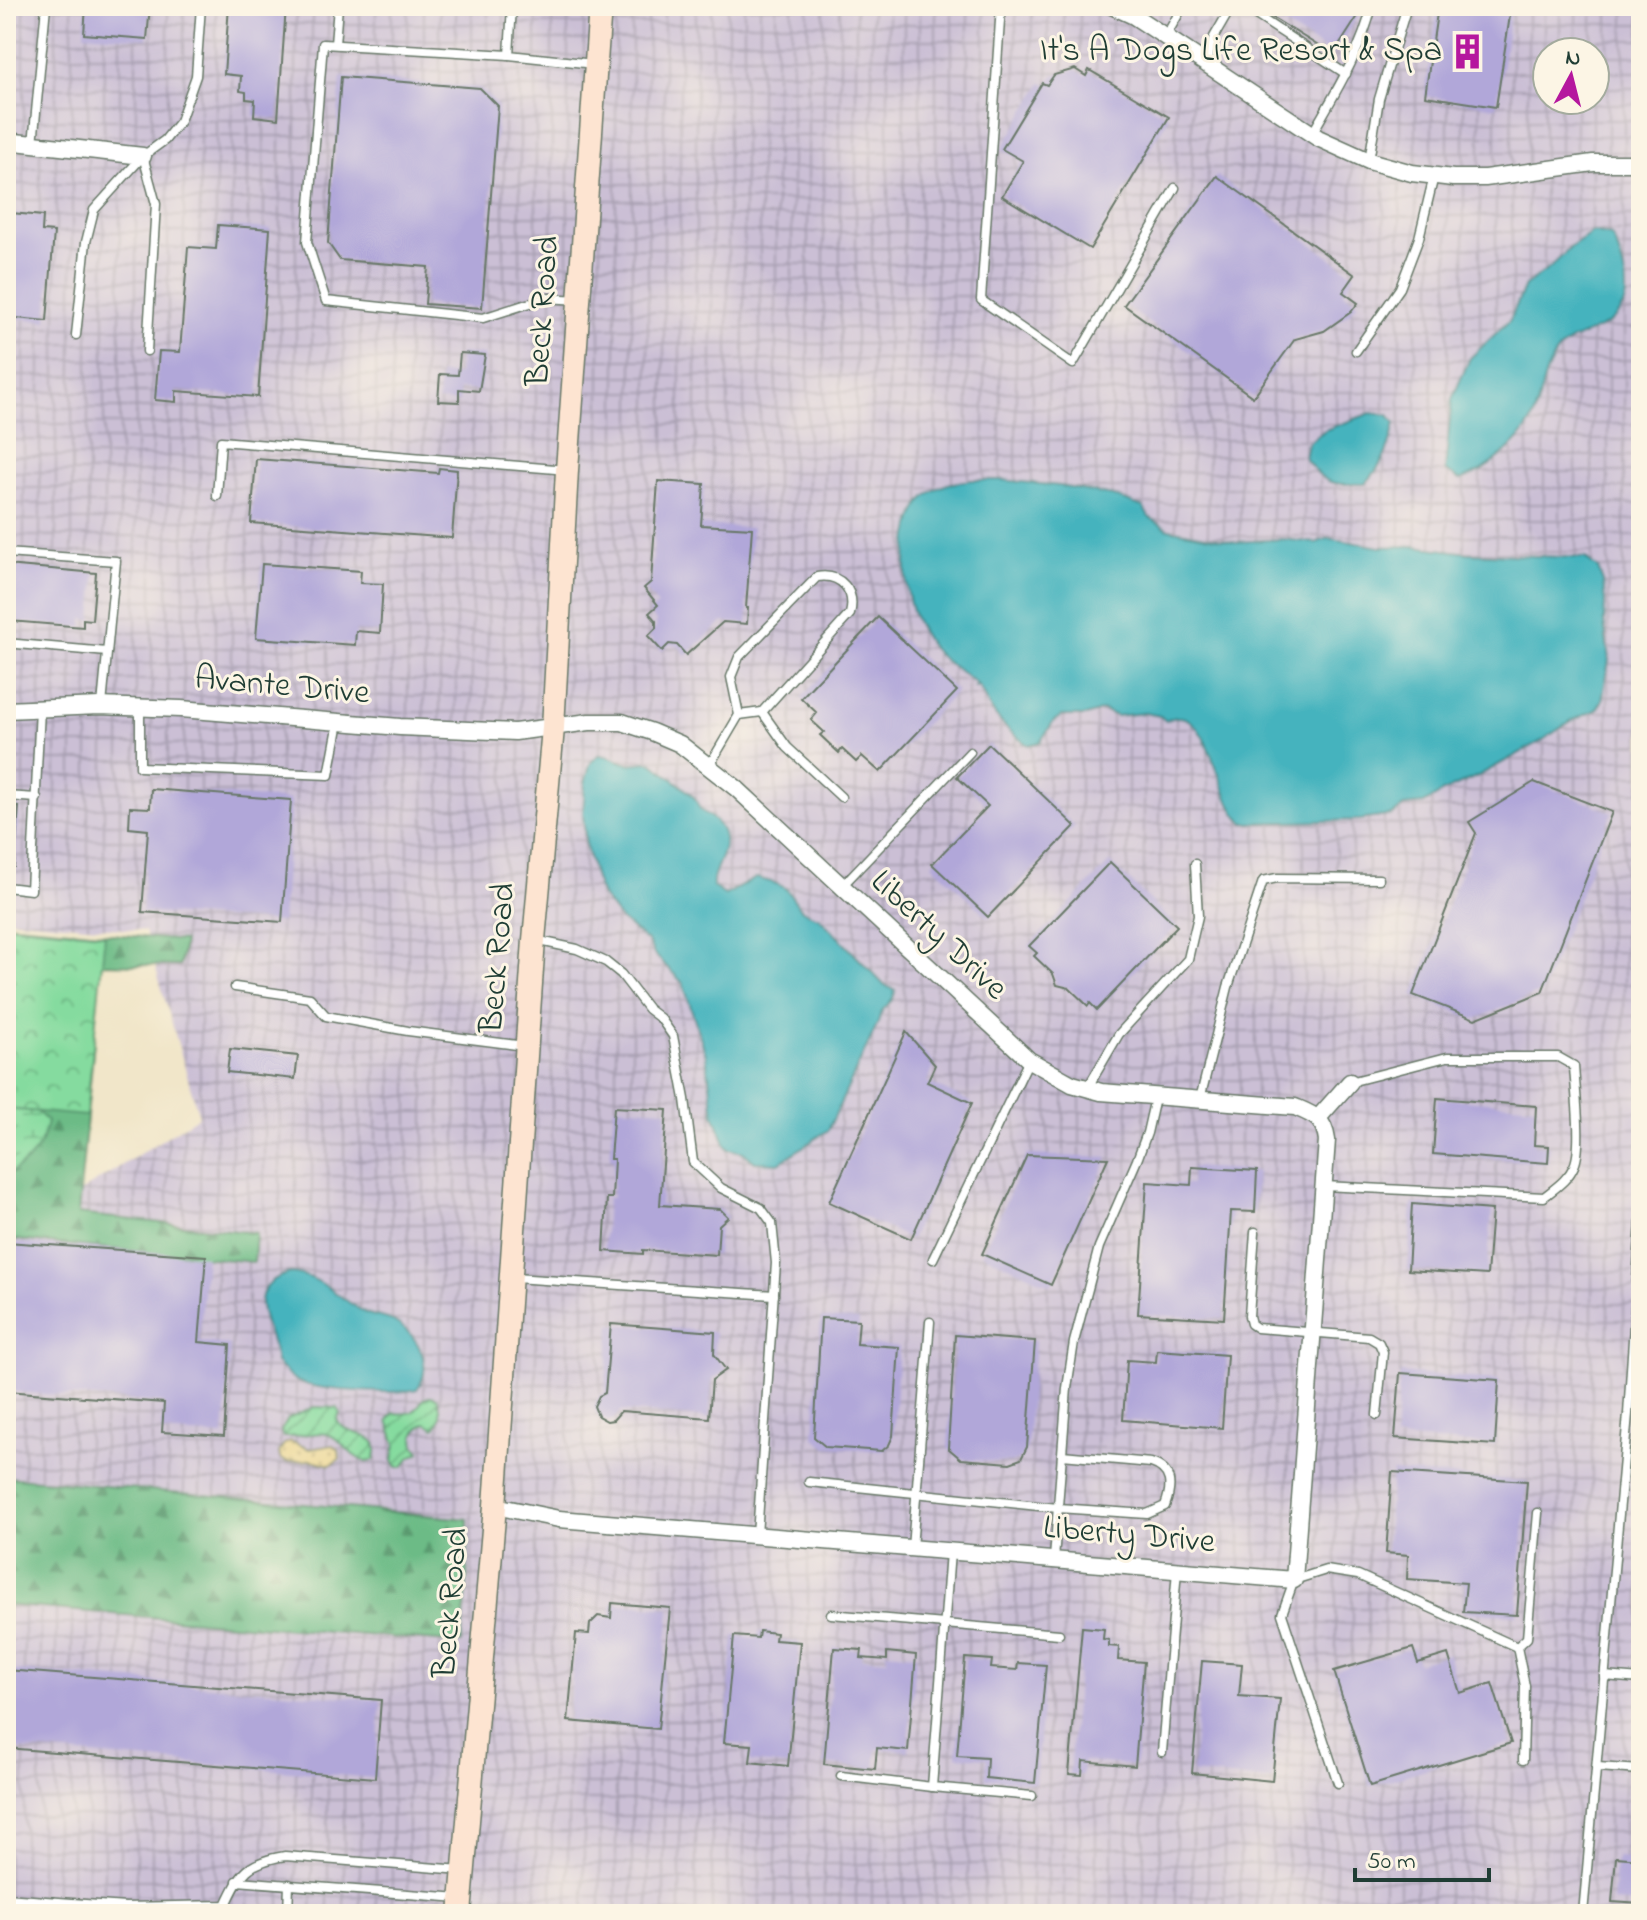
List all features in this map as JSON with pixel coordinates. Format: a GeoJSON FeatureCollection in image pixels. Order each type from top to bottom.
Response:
{"type":"FeatureCollection","features":[{"type":"Feature","properties":{"kind":"street","name":"Beck Road"},"geometry":{"type":"LineString","coordinates":[[460,1906],[495,1506],[526,1046],[553,728],[567,470],[600,6]]}},
{"type":"Feature","properties":{"kind":"street"},"geometry":{"type":"LineString","coordinates":[[1112,6],[1134,16],[1312,134],[1369,161],[1412,173],[1485,178],[1593,163],[1641,163]]}},
{"type":"Feature","properties":{"kind":"street"},"geometry":{"type":"LineString","coordinates":[[6,141],[143,156]]}},
{"type":"Feature","properties":{"kind":"street","name":"Avante Drive"},"geometry":{"type":"LineString","coordinates":[[6,710],[102,706],[515,732],[553,728]]}},
{"type":"Feature","properties":{"kind":"street","name":"Liberty Drive"},"geometry":{"type":"LineString","coordinates":[[553,728],[589,722],[622,722],[680,744],[779,826],[1029,1060],[1072,1084],[1114,1094],[1295,1107],[1319,1117]]}},
{"type":"Feature","properties":{"kind":"street"},"geometry":{"type":"LineString","coordinates":[[1294,1580],[1327,1140],[1319,1117],[1350,1082]]}},
{"type":"Feature","properties":{"kind":"street","name":"Liberty Drive"},"geometry":{"type":"LineString","coordinates":[[495,1506],[559,1519],[1294,1580]]}},
{"type":"Feature","properties":{"kind":"lane"},"geometry":{"type":"LineString","coordinates":[[33,144],[46,6]]}},
{"type":"Feature","properties":{"kind":"lane"},"geometry":{"type":"LineString","coordinates":[[76,335],[86,242],[94,210],[143,156],[165,140],[180,121],[196,76],[201,6]]}},
{"type":"Feature","properties":{"kind":"lane"},"geometry":{"type":"LineString","coordinates":[[335,44],[338,6]]}},
{"type":"Feature","properties":{"kind":"lane"},"geometry":{"type":"LineString","coordinates":[[509,55],[512,6]]}},
{"type":"Feature","properties":{"kind":"lane"},"geometry":{"type":"LineString","coordinates":[[1001,6],[981,300],[1073,364],[1175,188]]}},
{"type":"Feature","properties":{"kind":"lane"},"geometry":{"type":"LineString","coordinates":[[1165,37],[1183,6]]}},
{"type":"Feature","properties":{"kind":"lane"},"geometry":{"type":"LineString","coordinates":[[1206,65],[1214,37],[1232,6]]}},
{"type":"Feature","properties":{"kind":"lane"},"geometry":{"type":"LineString","coordinates":[[1242,6],[1346,74]]}},
{"type":"Feature","properties":{"kind":"lane"},"geometry":{"type":"LineString","coordinates":[[1312,134],[1346,74],[1367,26],[1372,6]]}},
{"type":"Feature","properties":{"kind":"lane"},"geometry":{"type":"LineString","coordinates":[[1369,161],[1379,99],[1407,6]]}},
{"type":"Feature","properties":{"kind":"lane"},"geometry":{"type":"LineString","coordinates":[[579,300],[546,298],[483,318],[326,301],[307,242],[323,44],[509,55],[596,65]]}},
{"type":"Feature","properties":{"kind":"lane"},"geometry":{"type":"LineString","coordinates":[[143,156],[156,204],[147,351]]}},
{"type":"Feature","properties":{"kind":"lane"},"geometry":{"type":"LineString","coordinates":[[1356,351],[1400,288],[1419,238],[1434,176]]}},
{"type":"Feature","properties":{"kind":"lane"},"geometry":{"type":"LineString","coordinates":[[217,496],[221,441],[567,470]]}},
{"type":"Feature","properties":{"kind":"lane"},"geometry":{"type":"LineString","coordinates":[[6,553],[116,561],[102,706]]}},
{"type":"Feature","properties":{"kind":"lane"},"geometry":{"type":"LineString","coordinates":[[709,767],[739,715],[731,677],[739,657],[817,577],[827,575],[839,578],[853,603],[850,614],[762,712],[739,715]]}},
{"type":"Feature","properties":{"kind":"lane"},"geometry":{"type":"LineString","coordinates":[[6,643],[107,652]]}},
{"type":"Feature","properties":{"kind":"lane"},"geometry":{"type":"LineString","coordinates":[[6,887],[31,890],[40,708]]}},
{"type":"Feature","properties":{"kind":"lane"},"geometry":{"type":"LineString","coordinates":[[140,708],[140,767],[329,775],[339,722]]}},
{"type":"Feature","properties":{"kind":"lane"},"geometry":{"type":"LineString","coordinates":[[762,712],[787,747],[841,797]]}},
{"type":"Feature","properties":{"kind":"lane"},"geometry":{"type":"LineString","coordinates":[[841,887],[970,752]]}},
{"type":"Feature","properties":{"kind":"lane"},"geometry":{"type":"LineString","coordinates":[[6,796],[37,798]]}},
{"type":"Feature","properties":{"kind":"lane"},"geometry":{"type":"LineString","coordinates":[[1087,1088],[1119,1034],[1188,959],[1198,916],[1195,864]]}},
{"type":"Feature","properties":{"kind":"lane"},"geometry":{"type":"LineString","coordinates":[[1199,1100],[1228,987],[1263,881],[1277,878],[1379,879]]}},
{"type":"Feature","properties":{"kind":"lane"},"geometry":{"type":"LineString","coordinates":[[534,940],[577,949],[606,962],[621,974],[634,994],[661,1019],[673,1036],[693,1162],[721,1188],[761,1208],[772,1223],[776,1251],[774,1295],[757,1535]]}},
{"type":"Feature","properties":{"kind":"lane"},"geometry":{"type":"LineString","coordinates":[[235,987],[310,998],[326,1016],[408,1031],[526,1046]]}},
{"type":"Feature","properties":{"kind":"lane"},"geometry":{"type":"LineString","coordinates":[[1323,1186],[1544,1197],[1565,1181],[1576,1164],[1574,1066],[1558,1057],[1447,1057],[1350,1082]]}},
{"type":"Feature","properties":{"kind":"lane"},"geometry":{"type":"LineString","coordinates":[[933,1259],[1029,1060]]}},
{"type":"Feature","properties":{"kind":"lane"},"geometry":{"type":"LineString","coordinates":[[1054,1559],[1067,1388],[1081,1315],[1099,1247],[1142,1147],[1155,1098]]}},
{"type":"Feature","properties":{"kind":"lane"},"geometry":{"type":"LineString","coordinates":[[1583,1914],[1628,1414],[1641,1221]]}},
{"type":"Feature","properties":{"kind":"lane"},"geometry":{"type":"LineString","coordinates":[[1255,1232],[1251,1324],[1257,1328],[1369,1337],[1379,1343],[1383,1352],[1377,1415]]}},
{"type":"Feature","properties":{"kind":"lane"},"geometry":{"type":"LineString","coordinates":[[509,1278],[774,1295]]}},
{"type":"Feature","properties":{"kind":"lane"},"geometry":{"type":"LineString","coordinates":[[912,1548],[930,1322]]}},
{"type":"Feature","properties":{"kind":"lane"},"geometry":{"type":"LineString","coordinates":[[1628,1414],[1641,1414]]}},
{"type":"Feature","properties":{"kind":"lane"},"geometry":{"type":"LineString","coordinates":[[809,1482],[1058,1508],[1147,1514],[1165,1506],[1171,1488],[1162,1466],[1062,1455]]}},
{"type":"Feature","properties":{"kind":"lane"},"geometry":{"type":"LineString","coordinates":[[1517,1647],[1527,1638],[1538,1513]]}},
{"type":"Feature","properties":{"kind":"lane"},"geometry":{"type":"LineString","coordinates":[[932,1787],[950,1551]]}},
{"type":"Feature","properties":{"kind":"lane"},"geometry":{"type":"LineString","coordinates":[[1162,1752],[1177,1570]]}},
{"type":"Feature","properties":{"kind":"lane"},"geometry":{"type":"LineString","coordinates":[[1338,1783],[1282,1614],[1294,1580],[1326,1570],[1358,1575],[1517,1647]]}},
{"type":"Feature","properties":{"kind":"lane"},"geometry":{"type":"LineString","coordinates":[[831,1614],[1059,1634]]}},
{"type":"Feature","properties":{"kind":"lane"},"geometry":{"type":"LineString","coordinates":[[1517,1647],[1525,1686],[1523,1760]]}},
{"type":"Feature","properties":{"kind":"lane"},"geometry":{"type":"LineString","coordinates":[[1604,1676],[1641,1679]]}},
{"type":"Feature","properties":{"kind":"lane"},"geometry":{"type":"LineString","coordinates":[[1598,1767],[1641,1770]]}},
{"type":"Feature","properties":{"kind":"lane"},"geometry":{"type":"LineString","coordinates":[[841,1776],[1032,1796]]}},
{"type":"Feature","properties":{"kind":"lane"},"geometry":{"type":"LineString","coordinates":[[6,1898],[125,1907],[226,1905],[237,1881],[253,1864],[285,1856],[463,1870]]}},
{"type":"Feature","properties":{"kind":"lane"},"geometry":{"type":"LineString","coordinates":[[237,1881],[289,1884],[460,1906]]}},
{"type":"Feature","properties":{"kind":"lane"},"geometry":{"type":"LineString","coordinates":[[288,1914],[289,1884]]}},
{"type":"Feature","properties":{"kind":"shaded area"},"geometry":{"type":"Polygon","coordinates":[[[6,6],[1641,6],[1641,1914],[6,1914],[6,1235],[13,1235],[199,1116],[145,931],[6,919],[6,6]]]}},
{"type":"Feature","properties":{"kind":"green space"},"geometry":{"type":"Polygon","coordinates":[[[6,924],[184,941],[180,966],[101,964],[78,1214],[256,1233],[254,1262],[6,1239],[6,924]]]}},
{"type":"Feature","properties":{"kind":"green space"},"geometry":{"type":"Polygon","coordinates":[[[6,925],[105,934],[86,1116],[6,1109],[6,925]]]}},
{"type":"Feature","properties":{"kind":"green space"},"geometry":{"type":"Polygon","coordinates":[[[6,1089],[47,1122],[33,1154],[6,1176],[6,1089]]]}},
{"type":"Feature","properties":{"kind":"green space"},"geometry":{"type":"Polygon","coordinates":[[[431,1396],[437,1398],[439,1406],[437,1425],[435,1428],[426,1423],[418,1429],[414,1440],[420,1452],[409,1458],[403,1467],[397,1467],[393,1460],[396,1445],[388,1420],[394,1413],[414,1411],[431,1396]]]}},
{"type":"Feature","properties":{"kind":"green space"},"geometry":{"type":"Polygon","coordinates":[[[314,1407],[337,1408],[340,1413],[337,1420],[342,1426],[375,1443],[374,1460],[361,1460],[330,1435],[319,1433],[283,1437],[281,1431],[288,1419],[314,1407]]]}},
{"type":"Feature","properties":{"kind":"green space"},"geometry":{"type":"Polygon","coordinates":[[[6,1477],[468,1519],[467,1590],[461,1643],[6,1605],[6,1477]]]}},
{"type":"Feature","properties":{"kind":"sand"},"geometry":{"type":"Polygon","coordinates":[[[290,1441],[310,1449],[333,1445],[339,1450],[340,1459],[330,1465],[312,1460],[286,1462],[280,1458],[279,1452],[290,1441]]]}},
{"type":"Feature","properties":{"kind":"water"},"geometry":{"type":"Polygon","coordinates":[[[1593,232],[1611,236],[1618,250],[1626,293],[1620,311],[1605,325],[1559,350],[1550,364],[1535,412],[1523,433],[1494,462],[1460,480],[1445,470],[1452,399],[1470,358],[1510,320],[1525,286],[1593,232]]]}},
{"type":"Feature","properties":{"kind":"water"},"geometry":{"type":"Polygon","coordinates":[[[1371,413],[1389,415],[1395,423],[1388,448],[1377,470],[1365,484],[1337,483],[1325,479],[1305,458],[1308,443],[1325,430],[1371,413]]]}},
{"type":"Feature","properties":{"kind":"water"},"geometry":{"type":"Polygon","coordinates":[[[970,480],[1060,486],[1113,496],[1143,507],[1149,517],[1169,529],[1237,542],[1283,539],[1316,543],[1328,538],[1380,547],[1415,546],[1468,553],[1585,558],[1598,569],[1603,582],[1609,660],[1602,701],[1596,710],[1571,721],[1480,775],[1424,804],[1404,806],[1393,815],[1360,820],[1245,823],[1236,814],[1204,738],[1194,724],[1181,717],[1166,721],[1160,716],[1145,713],[1116,716],[1103,710],[1086,716],[1062,716],[1054,721],[1040,742],[1028,745],[998,719],[978,686],[974,687],[976,684],[933,649],[918,625],[909,599],[906,558],[911,527],[915,513],[930,493],[944,485],[970,480]]]}},
{"type":"Feature","properties":{"kind":"water"},"geometry":{"type":"Polygon","coordinates":[[[598,755],[629,764],[653,763],[692,795],[700,809],[718,824],[724,845],[713,887],[725,895],[756,878],[783,887],[802,909],[819,917],[884,985],[895,990],[828,1130],[779,1163],[755,1162],[743,1152],[726,1146],[714,1114],[706,1055],[683,983],[654,954],[648,942],[620,919],[602,896],[586,846],[583,814],[590,764],[598,755]]]}},
{"type":"Feature","properties":{"kind":"water"},"geometry":{"type":"Polygon","coordinates":[[[290,1273],[311,1278],[366,1313],[392,1320],[404,1328],[417,1343],[424,1361],[422,1380],[417,1389],[392,1392],[318,1387],[304,1384],[288,1374],[276,1363],[261,1300],[265,1289],[274,1280],[290,1273]]]}},
{"type":"Feature","properties":{"kind":"building"},"geometry":{"type":"Polygon","coordinates":[[[86,6],[150,6],[147,39],[84,34],[86,6]]]}},
{"type":"Feature","properties":{"kind":"building"},"geometry":{"type":"Polygon","coordinates":[[[229,6],[286,6],[278,119],[254,116],[255,100],[246,99],[246,92],[240,91],[241,76],[224,74],[229,6]]]}},
{"type":"Feature","properties":{"kind":"building"},"geometry":{"type":"Polygon","coordinates":[[[1254,6],[1353,6],[1360,13],[1333,55],[1254,6]]]}},
{"type":"Feature","properties":{"kind":"building","name":"It's A Dogs Life Resort & Spa"},"geometry":{"type":"Polygon","coordinates":[[[1438,6],[1511,9],[1496,107],[1425,96],[1438,6]]]}},
{"type":"Feature","properties":{"kind":"building"},"geometry":{"type":"Polygon","coordinates":[[[1075,69],[1086,76],[1089,70],[1169,117],[1090,249],[1002,196],[1023,161],[1002,149],[1042,83],[1047,85],[1054,75],[1075,69]]]}},
{"type":"Feature","properties":{"kind":"building"},"geometry":{"type":"Polygon","coordinates":[[[341,77],[480,88],[498,106],[482,308],[425,304],[428,267],[340,260],[328,243],[341,77]]]}},
{"type":"Feature","properties":{"kind":"building"},"geometry":{"type":"Polygon","coordinates":[[[1217,176],[1355,275],[1343,292],[1358,303],[1351,312],[1324,331],[1295,339],[1253,397],[1124,305],[1217,176]]]}},
{"type":"Feature","properties":{"kind":"building"},"geometry":{"type":"Polygon","coordinates":[[[11,213],[43,216],[42,231],[54,232],[47,321],[6,317],[6,228],[10,228],[11,213]]]}},
{"type":"Feature","properties":{"kind":"building"},"geometry":{"type":"Polygon","coordinates":[[[218,225],[270,229],[258,397],[176,391],[176,402],[155,400],[159,351],[180,352],[188,247],[216,249],[218,225]]]}},
{"type":"Feature","properties":{"kind":"building"},"geometry":{"type":"Polygon","coordinates":[[[460,353],[485,355],[479,391],[459,389],[459,402],[438,401],[440,374],[458,375],[460,353]]]}},
{"type":"Feature","properties":{"kind":"building"},"geometry":{"type":"Polygon","coordinates":[[[256,459],[438,473],[439,468],[457,470],[452,538],[251,523],[256,459]]]}},
{"type":"Feature","properties":{"kind":"building"},"geometry":{"type":"Polygon","coordinates":[[[658,481],[704,484],[701,525],[752,528],[747,624],[723,622],[686,655],[677,645],[669,644],[662,651],[648,636],[656,628],[656,621],[649,613],[658,605],[644,588],[651,582],[658,481]]]}},
{"type":"Feature","properties":{"kind":"building"},"geometry":{"type":"Polygon","coordinates":[[[262,564],[361,571],[360,583],[383,584],[380,633],[356,631],[355,645],[256,638],[262,564]]]}},
{"type":"Feature","properties":{"kind":"building"},"geometry":{"type":"Polygon","coordinates":[[[6,565],[96,573],[92,620],[83,619],[83,627],[10,621],[10,629],[6,628],[6,565]]]}},
{"type":"Feature","properties":{"kind":"building"},"geometry":{"type":"Polygon","coordinates":[[[878,617],[957,691],[880,772],[862,756],[856,762],[842,749],[839,753],[820,735],[824,732],[811,720],[817,713],[801,698],[878,617]]]}},
{"type":"Feature","properties":{"kind":"building"},"geometry":{"type":"Polygon","coordinates":[[[989,744],[1075,826],[988,917],[932,864],[988,806],[957,777],[989,744]]]}},
{"type":"Feature","properties":{"kind":"building"},"geometry":{"type":"Polygon","coordinates":[[[1534,782],[1612,812],[1542,992],[1475,1019],[1413,995],[1476,833],[1469,822],[1534,782]]]}},
{"type":"Feature","properties":{"kind":"building"},"geometry":{"type":"Polygon","coordinates":[[[151,789],[291,800],[282,922],[142,912],[148,830],[129,828],[130,807],[150,808],[151,789]]]}},
{"type":"Feature","properties":{"kind":"building"},"geometry":{"type":"Polygon","coordinates":[[[6,806],[19,807],[14,867],[6,866],[6,806]]]}},
{"type":"Feature","properties":{"kind":"building"},"geometry":{"type":"Polygon","coordinates":[[[1110,862],[1177,926],[1097,1010],[1090,1003],[1088,1006],[1069,988],[1057,985],[1053,974],[1034,956],[1037,953],[1029,946],[1110,862]]]}},
{"type":"Feature","properties":{"kind":"building"},"geometry":{"type":"Polygon","coordinates":[[[906,1032],[935,1065],[927,1082],[972,1103],[911,1239],[829,1202],[906,1032]]]}},
{"type":"Feature","properties":{"kind":"building"},"geometry":{"type":"Polygon","coordinates":[[[230,1049],[298,1056],[295,1079],[227,1072],[230,1049]]]}},
{"type":"Feature","properties":{"kind":"building"},"geometry":{"type":"Polygon","coordinates":[[[1437,1098],[1536,1106],[1534,1145],[1549,1146],[1548,1163],[1433,1154],[1437,1098]]]}},
{"type":"Feature","properties":{"kind":"building"},"geometry":{"type":"Polygon","coordinates":[[[614,1107],[667,1110],[660,1205],[720,1209],[728,1217],[719,1225],[717,1255],[604,1251],[607,1198],[612,1198],[614,1159],[610,1159],[614,1107]]]}},
{"type":"Feature","properties":{"kind":"building"},"geometry":{"type":"Polygon","coordinates":[[[1027,1155],[1108,1158],[1051,1285],[982,1254],[1027,1155]]]}},
{"type":"Feature","properties":{"kind":"building"},"geometry":{"type":"Polygon","coordinates":[[[1192,1167],[1257,1171],[1255,1212],[1231,1211],[1224,1319],[1138,1314],[1147,1182],[1191,1185],[1192,1167]]]}},
{"type":"Feature","properties":{"kind":"building"},"geometry":{"type":"Polygon","coordinates":[[[1412,1204],[1492,1210],[1487,1275],[1408,1270],[1412,1204]]]}},
{"type":"Feature","properties":{"kind":"building"},"geometry":{"type":"Polygon","coordinates":[[[6,1242],[206,1256],[199,1342],[230,1345],[224,1436],[162,1432],[164,1403],[6,1391],[6,1242]]]}},
{"type":"Feature","properties":{"kind":"building"},"geometry":{"type":"Polygon","coordinates":[[[821,1318],[859,1320],[857,1344],[899,1347],[893,1436],[882,1451],[826,1447],[814,1437],[821,1318]]]}},
{"type":"Feature","properties":{"kind":"building"},"geometry":{"type":"Polygon","coordinates":[[[611,1324],[715,1332],[714,1354],[726,1370],[712,1380],[709,1418],[621,1411],[613,1420],[607,1421],[598,1416],[594,1406],[599,1396],[605,1393],[611,1324]]]}},
{"type":"Feature","properties":{"kind":"building"},"geometry":{"type":"Polygon","coordinates":[[[955,1335],[1035,1341],[1027,1447],[1021,1459],[1010,1463],[961,1459],[948,1448],[955,1335]]]}},
{"type":"Feature","properties":{"kind":"building"},"geometry":{"type":"Polygon","coordinates":[[[1157,1350],[1227,1355],[1222,1428],[1123,1420],[1127,1360],[1156,1362],[1157,1350]]]}},
{"type":"Feature","properties":{"kind":"building"},"geometry":{"type":"Polygon","coordinates":[[[1400,1373],[1499,1380],[1495,1445],[1395,1438],[1400,1373]]]}},
{"type":"Feature","properties":{"kind":"building"},"geometry":{"type":"Polygon","coordinates":[[[1392,1472],[1527,1481],[1517,1615],[1463,1612],[1466,1583],[1407,1579],[1408,1555],[1386,1553],[1392,1472]]]}},
{"type":"Feature","properties":{"kind":"building"},"geometry":{"type":"Polygon","coordinates":[[[612,1603],[670,1608],[658,1729],[568,1721],[576,1633],[589,1634],[590,1624],[598,1616],[611,1618],[612,1603]]]}},
{"type":"Feature","properties":{"kind":"building"},"geometry":{"type":"Polygon","coordinates":[[[1082,1627],[1104,1629],[1103,1639],[1109,1640],[1109,1646],[1119,1647],[1118,1660],[1144,1662],[1135,1766],[1083,1761],[1082,1775],[1069,1774],[1082,1627]]]}},
{"type":"Feature","properties":{"kind":"building"},"geometry":{"type":"Polygon","coordinates":[[[759,1631],[776,1633],[775,1640],[800,1642],[788,1766],[750,1762],[752,1745],[724,1743],[734,1636],[758,1638],[759,1631]]]}},
{"type":"Feature","properties":{"kind":"building"},"geometry":{"type":"Polygon","coordinates":[[[834,1648],[862,1650],[861,1658],[887,1660],[887,1652],[916,1655],[908,1751],[877,1748],[875,1769],[824,1764],[834,1648]]]}},
{"type":"Feature","properties":{"kind":"building"},"geometry":{"type":"Polygon","coordinates":[[[1413,1648],[1418,1663],[1448,1654],[1460,1693],[1492,1683],[1511,1743],[1370,1786],[1334,1671],[1413,1648]]]}},
{"type":"Feature","properties":{"kind":"building"},"geometry":{"type":"Polygon","coordinates":[[[965,1658],[992,1660],[991,1668],[1017,1670],[1018,1663],[1046,1665],[1035,1783],[986,1778],[987,1758],[957,1756],[965,1658]]]}},
{"type":"Feature","properties":{"kind":"building"},"geometry":{"type":"Polygon","coordinates":[[[1202,1661],[1242,1664],[1239,1696],[1280,1699],[1272,1781],[1192,1773],[1202,1661]]]}},
{"type":"Feature","properties":{"kind":"building"},"geometry":{"type":"Polygon","coordinates":[[[6,1670],[381,1700],[375,1778],[6,1748],[6,1670]]]}},
{"type":"Feature","properties":{"kind":"building"},"geometry":{"type":"Polygon","coordinates":[[[1616,1857],[1641,1859],[1641,1904],[1612,1902],[1616,1857]]]}},
{"type":"Feature","properties":{"kind":"building"},"geometry":{"type":"Polygon","coordinates":[[[300,1909],[329,1912],[299,1914],[300,1909]]]}},
{"type":"Feature","properties":{"kind":"place","name":"It's A Dogs Life Resort & Spa"},"geometry":{"type":"Point","coordinates":[1468,52]}}]}
